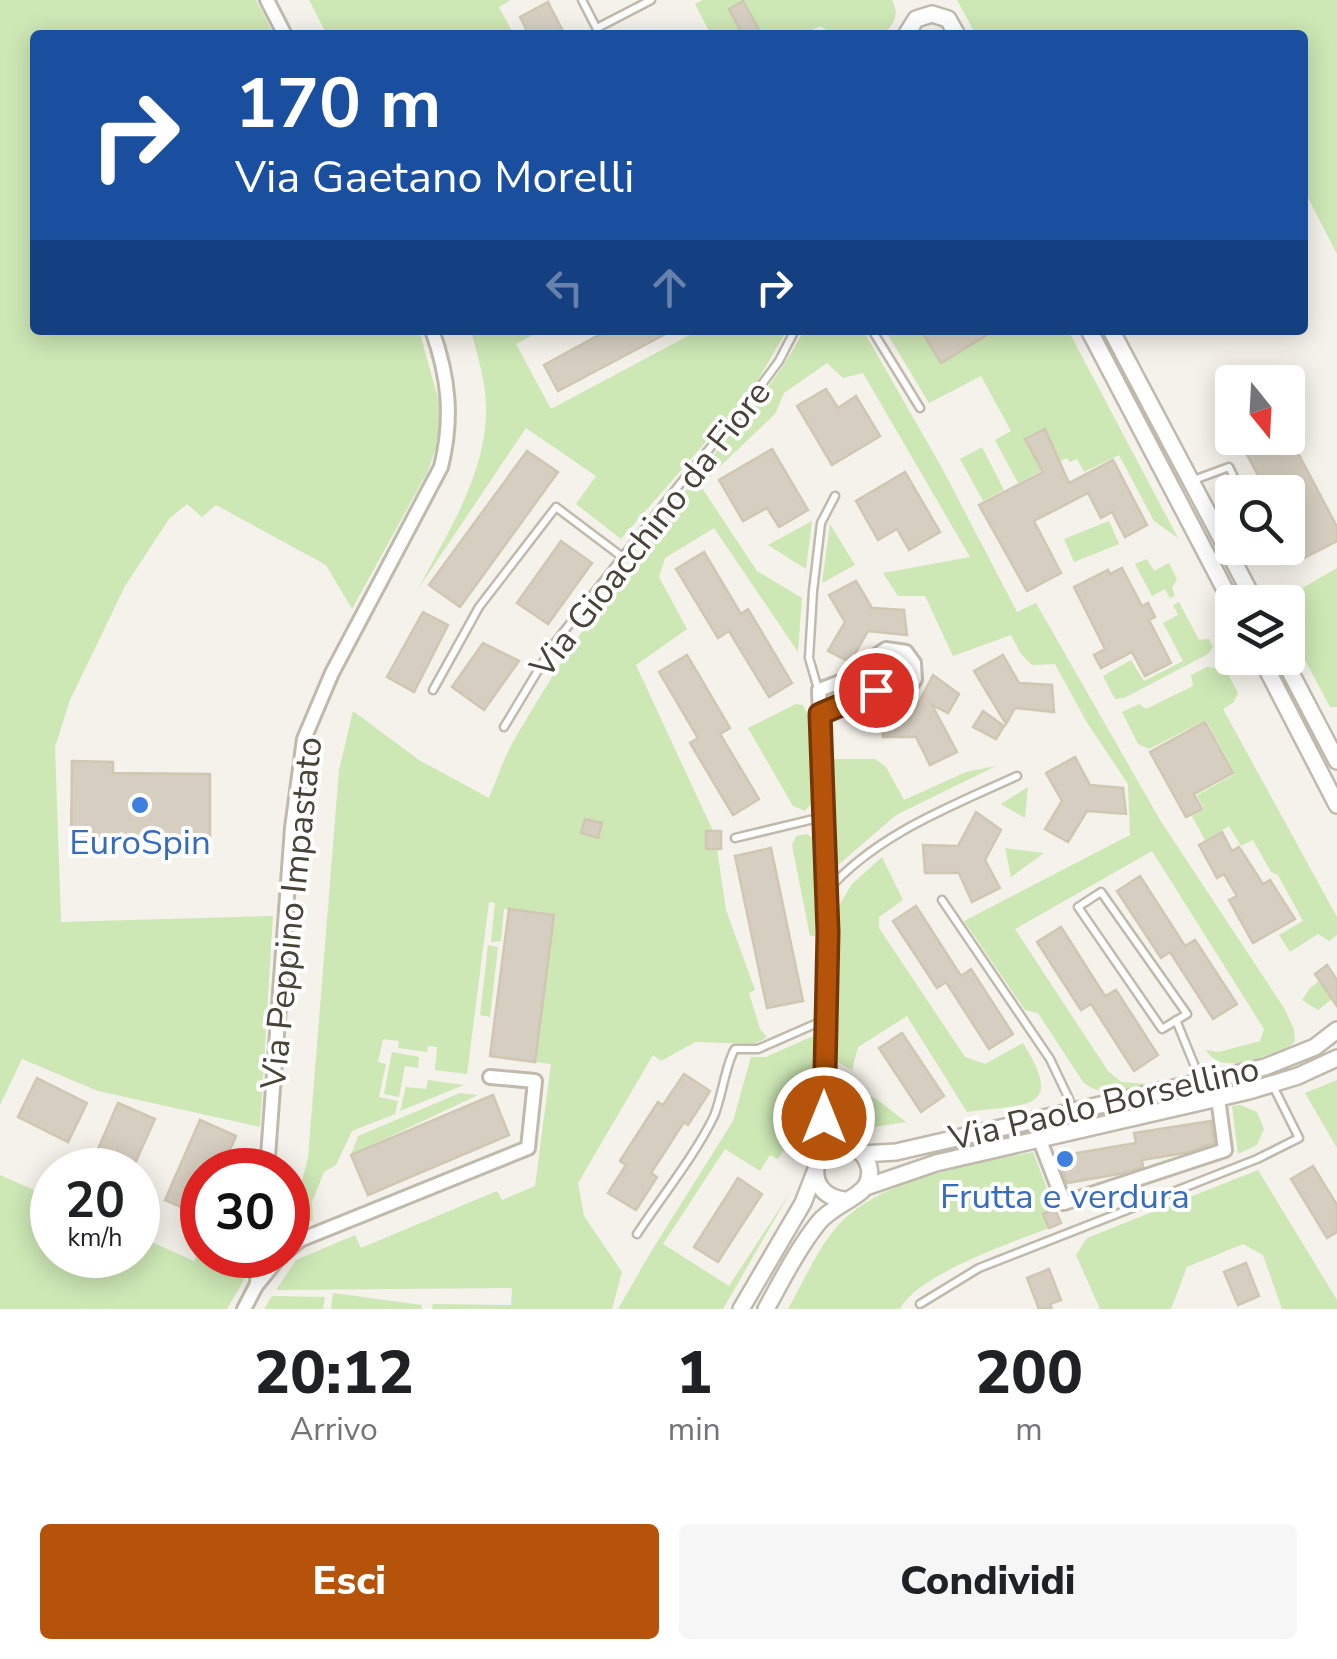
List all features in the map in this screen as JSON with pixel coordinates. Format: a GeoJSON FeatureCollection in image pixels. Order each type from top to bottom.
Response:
{"type":"FeatureCollection","features":[{"type":"Feature","properties":{"kind":"street"},"geometry":{"type":"LineString","coordinates":[[267,0],[282,30]]}},
{"type":"Feature","properties":{"kind":"street"},"geometry":{"type":"LineString","coordinates":[[938,0],[954,30]]}},
{"type":"Feature","properties":{"kind":"street"},"geometry":{"type":"LineString","coordinates":[[908,30],[915,11],[948,19]]}},
{"type":"Feature","properties":{"kind":"street","name":"Via Peppino Impastato"},"geometry":{"type":"LineString","coordinates":[[269,1148],[292,828],[304,739],[332,673],[441,466],[448,437],[450,399],[433,335]]}},
{"type":"Feature","properties":{"kind":"street"},"geometry":{"type":"LineString","coordinates":[[1092,335],[1223,585]]}},
{"type":"Feature","properties":{"kind":"street"},"geometry":{"type":"LineString","coordinates":[[1113,335],[1191,482],[1215,517]]}},
{"type":"Feature","properties":{"kind":"street"},"geometry":{"type":"LineString","coordinates":[[741,1309],[802,1203],[816,1167],[824,1118],[828,932],[818,690],[868,670],[873,658],[886,649],[906,652],[916,671],[904,693],[892,696],[876,690],[820,714]]}},
{"type":"Feature","properties":{"kind":"street"},"geometry":{"type":"LineString","coordinates":[[1269,675],[1337,805]]}},
{"type":"Feature","properties":{"kind":"street"},"geometry":{"type":"LineString","coordinates":[[1292,675],[1337,761]]}},
{"type":"Feature","properties":{"kind":"street","name":"Via Paolo Borsellino"},"geometry":{"type":"LineString","coordinates":[[862,1154],[896,1152],[1201,1082],[1291,1058],[1316,1047],[1337,1030]]}},
{"type":"Feature","properties":{"kind":"street","name":"Via Paolo Borsellino"},"geometry":{"type":"LineString","coordinates":[[866,1187],[936,1163],[1273,1084],[1337,1058]]}},
{"type":"Feature","properties":{"kind":"street"},"geometry":{"type":"LineString","coordinates":[[310,1236],[528,1148],[535,1081],[490,1077]]}},
{"type":"Feature","properties":{"kind":"street"},"geometry":{"type":"LineString","coordinates":[[1039,1138],[1064,1204],[1225,1150],[1218,1098]]}},
{"type":"Feature","properties":{"kind":"street"},"geometry":{"type":"LineString","coordinates":[[766,1309],[818,1223],[866,1187],[870,1170],[862,1154],[846,1146],[824,1118]]}},
{"type":"Feature","properties":{"kind":"street"},"geometry":{"type":"LineString","coordinates":[[844,1200],[820,1189],[816,1167],[829,1149],[846,1146]]}},
{"type":"Feature","properties":{"kind":"street"},"geometry":{"type":"LineString","coordinates":[[256,1286],[257,1278]]}},
{"type":"Feature","properties":{"kind":"street"},"geometry":{"type":"LineString","coordinates":[[244,1309],[262,1278]]}},
{"type":"Feature","properties":{"kind":"lane"},"geometry":{"type":"LineString","coordinates":[[582,0],[598,30]]}},
{"type":"Feature","properties":{"kind":"lane"},"geometry":{"type":"LineString","coordinates":[[602,30],[650,0]]}},
{"type":"Feature","properties":{"kind":"lane","name":"Via Gioacchino da Fiore"},"geometry":{"type":"LineString","coordinates":[[504,727],[554,644],[751,399],[792,335]]}},
{"type":"Feature","properties":{"kind":"lane"},"geometry":{"type":"LineString","coordinates":[[875,335],[920,408]]}},
{"type":"Feature","properties":{"kind":"lane"},"geometry":{"type":"LineString","coordinates":[[1191,482],[1229,467],[1233,475]]}},
{"type":"Feature","properties":{"kind":"lane"},"geometry":{"type":"LineString","coordinates":[[818,690],[809,658],[813,592],[821,523],[835,496]]}},
{"type":"Feature","properties":{"kind":"lane"},"geometry":{"type":"LineString","coordinates":[[433,690],[479,607],[556,507],[622,556]]}},
{"type":"Feature","properties":{"kind":"lane"},"geometry":{"type":"LineString","coordinates":[[826,892],[840,876],[902,830],[1017,776]]}},
{"type":"Feature","properties":{"kind":"lane"},"geometry":{"type":"LineString","coordinates":[[735,838],[822,817]]}},
{"type":"Feature","properties":{"kind":"lane"},"geometry":{"type":"LineString","coordinates":[[1102,892],[1186,1014],[1176,1020],[1162,1029],[1078,907],[1102,892]]}},
{"type":"Feature","properties":{"kind":"lane"},"geometry":{"type":"LineString","coordinates":[[942,900],[1050,1059],[1070,1099],[1072,1112]]}},
{"type":"Feature","properties":{"kind":"lane"},"geometry":{"type":"LineString","coordinates":[[637,1234],[713,1118],[735,1050],[758,1049],[824,1020]]}},
{"type":"Feature","properties":{"kind":"lane"},"geometry":{"type":"LineString","coordinates":[[1176,1020],[1201,1082]]}},
{"type":"Feature","properties":{"kind":"lane"},"geometry":{"type":"LineString","coordinates":[[920,1304],[980,1268],[1299,1138],[1273,1084]]}},
{"type":"Feature","properties":{"kind":"green space"},"geometry":{"type":"Polygon","coordinates":[[[0,0],[256,0],[271,30],[30,30],[30,335],[420,335],[439,402],[440,436],[428,471],[352,609],[326,565],[216,505],[202,517],[187,504],[169,519],[125,586],[70,700],[55,747],[61,922],[273,916],[260,1127],[98,1091],[22,1059],[0,1105],[0,0]]]}},
{"type":"Feature","properties":{"kind":"green space"},"geometry":{"type":"Polygon","coordinates":[[[309,0],[511,0],[499,7],[511,30],[324,30],[309,0]]]}},
{"type":"Feature","properties":{"kind":"green space"},"geometry":{"type":"Polygon","coordinates":[[[703,0],[892,0],[896,15],[887,30],[826,30],[821,26],[811,30],[708,30],[695,4],[703,0]]]}},
{"type":"Feature","properties":{"kind":"green space"},"geometry":{"type":"Polygon","coordinates":[[[957,0],[1337,0],[1337,254],[1308,198],[1308,30],[973,30],[957,0]]]}},
{"type":"Feature","properties":{"kind":"green space"},"geometry":{"type":"Polygon","coordinates":[[[472,335],[533,335],[516,344],[551,409],[690,335],[784,335],[753,388],[621,539],[576,504],[596,476],[526,428],[418,589],[464,501],[480,456],[486,397],[472,335]]]}},
{"type":"Feature","properties":{"kind":"green space"},"geometry":{"type":"Polygon","coordinates":[[[801,335],[866,335],[942,468],[1017,612],[1036,603],[1160,820],[1284,1008],[1295,1041],[1289,1047],[1245,1062],[1223,1062],[1206,1050],[1219,1052],[1260,1041],[1264,1029],[1152,851],[1015,929],[1108,1071],[1121,1082],[1147,1084],[1114,1091],[1091,1087],[1083,1082],[1038,1013],[1025,1010],[964,921],[1130,835],[1128,784],[1086,721],[1055,664],[1032,665],[1011,635],[953,656],[925,596],[898,596],[883,573],[970,557],[863,373],[843,378],[827,363],[784,393],[775,414],[702,488],[757,571],[802,598],[798,652],[714,528],[665,558],[659,577],[687,629],[636,665],[713,831],[706,832],[706,849],[717,849],[726,910],[755,990],[749,993],[760,1029],[767,1037],[755,1044],[695,1042],[661,1061],[653,1055],[578,1183],[584,1216],[622,1272],[612,1309],[432,1309],[433,1304],[511,1305],[512,1288],[276,1290],[284,1278],[310,1278],[310,1254],[355,1235],[361,1248],[497,1191],[502,1200],[535,1186],[551,1064],[535,1062],[554,916],[504,909],[501,941],[491,942],[495,903],[489,902],[467,1074],[435,1070],[437,1047],[428,1046],[427,1052],[398,1048],[399,1041],[383,1039],[378,1062],[386,1064],[379,1097],[398,1101],[395,1114],[352,1131],[336,1165],[324,1172],[312,1202],[310,1221],[309,1148],[339,770],[353,711],[419,760],[489,798],[513,742],[583,631],[770,384],[801,335]]]}},
{"type":"Feature","properties":{"kind":"green space"},"geometry":{"type":"Polygon","coordinates":[[[888,335],[1071,335],[1178,538],[1154,521],[1119,455],[1084,472],[1077,459],[1070,462],[1067,458],[1018,483],[995,440],[1011,431],[981,376],[929,403],[888,335]]]}},
{"type":"Feature","properties":{"kind":"green space"},"geometry":{"type":"Polygon","coordinates":[[[982,447],[1004,490],[983,501],[960,459],[982,447]]]}},
{"type":"Feature","properties":{"kind":"green space"},"geometry":{"type":"Polygon","coordinates":[[[812,521],[806,569],[768,545],[812,521]]]}},
{"type":"Feature","properties":{"kind":"green space"},"geometry":{"type":"Polygon","coordinates":[[[1109,521],[1119,544],[1074,562],[1064,539],[1109,521]]]}},
{"type":"Feature","properties":{"kind":"green space"},"geometry":{"type":"Polygon","coordinates":[[[830,524],[855,565],[822,583],[830,524]]]}},
{"type":"Feature","properties":{"kind":"green space"},"geometry":{"type":"Polygon","coordinates":[[[1147,559],[1154,571],[1169,563],[1177,579],[1172,588],[1175,596],[1170,598],[1165,589],[1152,596],[1135,564],[1147,559]]]}},
{"type":"Feature","properties":{"kind":"green space"},"geometry":{"type":"Polygon","coordinates":[[[1337,568],[1337,707],[1330,707],[1305,660],[1305,586],[1337,568]]]}},
{"type":"Feature","properties":{"kind":"green space"},"geometry":{"type":"Polygon","coordinates":[[[1179,602],[1199,640],[1209,639],[1213,647],[1208,654],[1124,698],[1115,699],[1103,676],[1131,660],[1144,681],[1183,661],[1163,623],[1178,615],[1173,605],[1179,602]]]}},
{"type":"Feature","properties":{"kind":"green space"},"geometry":{"type":"Polygon","coordinates":[[[892,658],[902,662],[906,672],[902,682],[892,686],[882,682],[878,672],[882,662],[892,658]]]}},
{"type":"Feature","properties":{"kind":"green space"},"geometry":{"type":"Polygon","coordinates":[[[1207,667],[1215,668],[1215,675],[1229,675],[1238,693],[1234,702],[1223,709],[1337,917],[1337,935],[1329,941],[1318,934],[1290,952],[1279,935],[1303,921],[1253,840],[1241,846],[1229,826],[1205,840],[1192,816],[1204,809],[1197,795],[1235,774],[1206,720],[1149,749],[1138,744],[1122,712],[1139,704],[1146,709],[1193,686],[1191,675],[1207,667]]]}},
{"type":"Feature","properties":{"kind":"green space"},"geometry":{"type":"Polygon","coordinates":[[[796,704],[803,705],[808,716],[813,801],[805,811],[793,806],[748,728],[796,704]]]}},
{"type":"Feature","properties":{"kind":"green space"},"geometry":{"type":"Polygon","coordinates":[[[831,759],[875,759],[886,767],[904,800],[966,772],[996,766],[896,815],[837,866],[832,853],[831,759]]]}},
{"type":"Feature","properties":{"kind":"green space"},"geometry":{"type":"Polygon","coordinates":[[[1028,787],[1025,818],[1001,804],[1028,787]]]}},
{"type":"Feature","properties":{"kind":"green space"},"geometry":{"type":"Polygon","coordinates":[[[807,834],[814,839],[821,929],[816,936],[810,936],[792,845],[796,836],[807,834]]]}},
{"type":"Feature","properties":{"kind":"green space"},"geometry":{"type":"Polygon","coordinates":[[[1005,848],[1044,853],[1011,877],[1005,848]]]}},
{"type":"Feature","properties":{"kind":"green space"},"geometry":{"type":"Polygon","coordinates":[[[882,857],[903,900],[879,917],[879,928],[965,1057],[985,1064],[1023,1043],[1041,1082],[1040,1093],[1033,1100],[967,1112],[907,1016],[858,1047],[852,1070],[838,1062],[835,912],[852,884],[882,857]]]}},
{"type":"Feature","properties":{"kind":"green space"},"geometry":{"type":"Polygon","coordinates":[[[488,945],[498,947],[490,1017],[480,1015],[488,945]]]}},
{"type":"Feature","properties":{"kind":"green space"},"geometry":{"type":"Polygon","coordinates":[[[1319,981],[1332,999],[1318,1010],[1302,1000],[1319,981]]]}},
{"type":"Feature","properties":{"kind":"green space"},"geometry":{"type":"Polygon","coordinates":[[[813,1036],[814,1103],[778,1159],[770,1155],[760,1171],[725,1149],[663,1244],[729,1286],[791,1191],[723,1309],[618,1309],[733,1121],[751,1057],[766,1057],[813,1036]]]}},
{"type":"Feature","properties":{"kind":"green space"},"geometry":{"type":"Polygon","coordinates":[[[392,1052],[419,1057],[418,1068],[405,1066],[399,1097],[384,1094],[392,1052]]]}},
{"type":"Feature","properties":{"kind":"green space"},"geometry":{"type":"Polygon","coordinates":[[[428,1080],[464,1085],[400,1111],[406,1087],[426,1089],[428,1080]]]}},
{"type":"Feature","properties":{"kind":"green space"},"geometry":{"type":"Polygon","coordinates":[[[1337,1080],[1337,1148],[1305,1093],[1337,1080]]]}},
{"type":"Feature","properties":{"kind":"green space"},"geometry":{"type":"Polygon","coordinates":[[[847,1090],[875,1098],[906,1122],[862,1129],[845,1123],[835,1104],[847,1090]]]}},
{"type":"Feature","properties":{"kind":"green space"},"geometry":{"type":"Polygon","coordinates":[[[460,1093],[478,1095],[351,1155],[358,1136],[460,1093]]]}},
{"type":"Feature","properties":{"kind":"green space"},"geometry":{"type":"Polygon","coordinates":[[[1232,1106],[1257,1112],[1264,1129],[1257,1145],[1238,1154],[1232,1106]]]}},
{"type":"Feature","properties":{"kind":"green space"},"geometry":{"type":"Polygon","coordinates":[[[1033,1152],[1055,1209],[1043,1214],[1049,1228],[945,1272],[910,1296],[900,1309],[788,1309],[835,1229],[853,1212],[927,1176],[1033,1152]]]}},
{"type":"Feature","properties":{"kind":"green space"},"geometry":{"type":"Polygon","coordinates":[[[1258,1170],[1337,1300],[1337,1309],[1282,1309],[1263,1255],[1243,1244],[1187,1267],[1171,1309],[1100,1309],[1076,1255],[1087,1238],[1258,1170]]]}},
{"type":"Feature","properties":{"kind":"green space"},"geometry":{"type":"Polygon","coordinates":[[[0,1175],[30,1188],[30,1278],[160,1278],[160,1246],[180,1255],[180,1278],[244,1278],[227,1309],[0,1309],[0,1175]]]}},
{"type":"Feature","properties":{"kind":"green space"},"geometry":{"type":"Polygon","coordinates":[[[333,1293],[422,1305],[421,1309],[331,1309],[333,1293]]]}},
{"type":"Feature","properties":{"kind":"green space"},"geometry":{"type":"Polygon","coordinates":[[[272,1296],[325,1297],[323,1309],[264,1309],[272,1296]]]}},
{"type":"Feature","properties":{"kind":"building"},"geometry":{"type":"Polygon","coordinates":[[[743,1],[759,30],[740,30],[729,9],[743,1]]]}},
{"type":"Feature","properties":{"kind":"building"},"geometry":{"type":"Polygon","coordinates":[[[548,2],[562,30],[526,30],[520,17],[548,2]]]}},
{"type":"Feature","properties":{"kind":"building"},"geometry":{"type":"Polygon","coordinates":[[[599,335],[664,335],[558,391],[544,365],[599,335]]]}},
{"type":"Feature","properties":{"kind":"building"},"geometry":{"type":"Polygon","coordinates":[[[924,335],[987,335],[941,363],[924,335]]]}},
{"type":"Feature","properties":{"kind":"building"},"geometry":{"type":"Polygon","coordinates":[[[826,389],[838,408],[856,396],[880,436],[832,465],[797,406],[826,389]]]}},
{"type":"Feature","properties":{"kind":"building"},"geometry":{"type":"Polygon","coordinates":[[[1045,429],[1069,483],[1113,460],[1147,525],[1125,537],[1112,512],[1101,518],[1088,493],[1034,521],[1061,573],[1027,591],[979,505],[1043,472],[1025,439],[1045,429]]]}},
{"type":"Feature","properties":{"kind":"building"},"geometry":{"type":"Polygon","coordinates":[[[772,449],[808,510],[779,527],[767,508],[743,521],[719,480],[772,449]]]}},
{"type":"Feature","properties":{"kind":"building"},"geometry":{"type":"Polygon","coordinates":[[[527,451],[558,472],[460,607],[429,585],[527,451]]]}},
{"type":"Feature","properties":{"kind":"building"},"geometry":{"type":"Polygon","coordinates":[[[1247,455],[1299,455],[1337,527],[1337,541],[1305,557],[1305,475],[1258,475],[1247,455]]]}},
{"type":"Feature","properties":{"kind":"building"},"geometry":{"type":"Polygon","coordinates":[[[905,472],[940,532],[909,550],[897,529],[878,540],[856,501],[905,472]]]}},
{"type":"Feature","properties":{"kind":"building"},"geometry":{"type":"Polygon","coordinates":[[[561,541],[592,563],[548,624],[517,603],[561,541]]]}},
{"type":"Feature","properties":{"kind":"building"},"geometry":{"type":"Polygon","coordinates":[[[704,552],[741,614],[748,609],[792,683],[769,697],[729,631],[718,638],[676,569],[704,552]]]}},
{"type":"Feature","properties":{"kind":"building"},"geometry":{"type":"Polygon","coordinates":[[[1122,568],[1142,606],[1148,603],[1155,617],[1149,620],[1171,663],[1145,676],[1132,652],[1101,668],[1094,655],[1105,649],[1074,587],[1108,570],[1110,574],[1122,568]]]}},
{"type":"Feature","properties":{"kind":"building"},"geometry":{"type":"Polygon","coordinates":[[[856,581],[872,608],[904,610],[907,635],[868,631],[850,662],[828,651],[845,622],[829,595],[856,581]]]}},
{"type":"Feature","properties":{"kind":"building"},"geometry":{"type":"Polygon","coordinates":[[[423,612],[448,625],[414,692],[387,677],[423,612]]]}},
{"type":"Feature","properties":{"kind":"building"},"geometry":{"type":"Polygon","coordinates":[[[483,643],[519,661],[484,710],[452,687],[483,643]]]}},
{"type":"Feature","properties":{"kind":"building"},"geometry":{"type":"Polygon","coordinates":[[[687,655],[730,728],[720,734],[759,799],[733,815],[690,743],[698,738],[659,672],[687,655]]]}},
{"type":"Feature","properties":{"kind":"building"},"geometry":{"type":"Polygon","coordinates":[[[1003,655],[1019,683],[1052,685],[1054,712],[1015,708],[1006,724],[974,671],[1003,655]]]}},
{"type":"Feature","properties":{"kind":"building"},"geometry":{"type":"Polygon","coordinates":[[[933,675],[959,694],[948,713],[932,705],[957,752],[930,765],[916,737],[883,737],[880,709],[915,710],[933,675]]]}},
{"type":"Feature","properties":{"kind":"building"},"geometry":{"type":"Polygon","coordinates":[[[983,711],[1004,726],[996,739],[973,727],[983,711]]]}},
{"type":"Feature","properties":{"kind":"building"},"geometry":{"type":"Polygon","coordinates":[[[1205,722],[1233,773],[1194,794],[1202,809],[1186,817],[1150,752],[1205,722]]]}},
{"type":"Feature","properties":{"kind":"building"},"geometry":{"type":"Polygon","coordinates":[[[1075,757],[1090,785],[1123,788],[1126,814],[1087,811],[1068,842],[1045,829],[1062,801],[1046,773],[1075,757]]]}},
{"type":"Feature","properties":{"kind":"building"},"geometry":{"type":"Polygon","coordinates":[[[72,761],[113,762],[113,773],[210,774],[210,838],[71,837],[72,761]]]}},
{"type":"Feature","properties":{"kind":"building"},"geometry":{"type":"Polygon","coordinates":[[[976,812],[1001,830],[985,860],[1000,888],[972,902],[959,873],[925,873],[923,845],[958,846],[976,812]]]}},
{"type":"Feature","properties":{"kind":"building"},"geometry":{"type":"Polygon","coordinates":[[[585,819],[602,823],[598,838],[581,833],[585,819]]]}},
{"type":"Feature","properties":{"kind":"building"},"geometry":{"type":"Polygon","coordinates":[[[706,831],[721,831],[721,849],[706,849],[706,831]]]}},
{"type":"Feature","properties":{"kind":"building"},"geometry":{"type":"Polygon","coordinates":[[[1222,832],[1232,851],[1239,847],[1263,884],[1270,880],[1295,919],[1253,943],[1229,900],[1237,896],[1224,874],[1217,878],[1199,845],[1222,832]]]}},
{"type":"Feature","properties":{"kind":"building"},"geometry":{"type":"Polygon","coordinates":[[[771,848],[803,1001],[767,1008],[735,856],[771,848]]]}},
{"type":"Feature","properties":{"kind":"building"},"geometry":{"type":"Polygon","coordinates":[[[1140,876],[1185,946],[1195,940],[1237,1004],[1213,1019],[1170,952],[1161,958],[1117,891],[1140,876]]]}},
{"type":"Feature","properties":{"kind":"building"},"geometry":{"type":"Polygon","coordinates":[[[916,906],[961,976],[971,969],[1013,1034],[989,1049],[946,982],[937,988],[893,921],[916,906]]]}},
{"type":"Feature","properties":{"kind":"building"},"geometry":{"type":"Polygon","coordinates":[[[509,909],[554,915],[535,1062],[490,1056],[509,909]]]}},
{"type":"Feature","properties":{"kind":"building"},"geometry":{"type":"Polygon","coordinates":[[[1061,927],[1105,996],[1116,990],[1158,1055],[1134,1071],[1091,1004],[1081,1010],[1037,942],[1061,927]]]}},
{"type":"Feature","properties":{"kind":"building"},"geometry":{"type":"Polygon","coordinates":[[[1327,965],[1337,980],[1337,1006],[1315,974],[1327,965]]]}},
{"type":"Feature","properties":{"kind":"building"},"geometry":{"type":"Polygon","coordinates":[[[902,1033],[944,1096],[921,1112],[879,1048],[902,1033]]]}},
{"type":"Feature","properties":{"kind":"building"},"geometry":{"type":"Polygon","coordinates":[[[684,1074],[710,1091],[651,1173],[657,1177],[636,1210],[608,1193],[626,1165],[620,1161],[658,1102],[663,1105],[684,1074]]]}},
{"type":"Feature","properties":{"kind":"building"},"geometry":{"type":"Polygon","coordinates":[[[37,1078],[87,1103],[68,1142],[18,1117],[37,1078]]]}},
{"type":"Feature","properties":{"kind":"building"},"geometry":{"type":"Polygon","coordinates":[[[493,1095],[509,1135],[368,1195],[351,1155],[493,1095]]]}},
{"type":"Feature","properties":{"kind":"building"},"geometry":{"type":"Polygon","coordinates":[[[118,1103],[155,1119],[142,1148],[98,1148],[118,1103]]]}},
{"type":"Feature","properties":{"kind":"building"},"geometry":{"type":"Polygon","coordinates":[[[200,1120],[236,1136],[231,1148],[188,1148],[200,1120]]]}},
{"type":"Feature","properties":{"kind":"building"},"geometry":{"type":"Polygon","coordinates":[[[1211,1121],[1214,1143],[1185,1153],[1142,1160],[1143,1167],[1119,1174],[1067,1183],[1059,1156],[1136,1143],[1134,1133],[1211,1121]]]}},
{"type":"Feature","properties":{"kind":"building"},"geometry":{"type":"Polygon","coordinates":[[[180,1166],[180,1206],[165,1200],[180,1166]]]}},
{"type":"Feature","properties":{"kind":"building"},"geometry":{"type":"Polygon","coordinates":[[[1313,1166],[1337,1205],[1337,1232],[1327,1238],[1291,1179],[1313,1166]]]}},
{"type":"Feature","properties":{"kind":"building"},"geometry":{"type":"Polygon","coordinates":[[[738,1178],[762,1194],[718,1262],[694,1247],[738,1178]]]}},
{"type":"Feature","properties":{"kind":"building"},"geometry":{"type":"Polygon","coordinates":[[[1055,1209],[1061,1223],[1049,1228],[1043,1214],[1055,1209]]]}},
{"type":"Feature","properties":{"kind":"building"},"geometry":{"type":"Polygon","coordinates":[[[1246,1263],[1259,1296],[1238,1305],[1224,1272],[1246,1263]]]}},
{"type":"Feature","properties":{"kind":"building"},"geometry":{"type":"Polygon","coordinates":[[[1049,1269],[1061,1300],[1050,1304],[1052,1309],[1039,1309],[1027,1278],[1049,1269]]]}},
{"type":"Feature","properties":{"kind":"place","name":"EuroSpin"},"geometry":{"type":"Point","coordinates":[140,805]}},
{"type":"Feature","properties":{"kind":"place","name":"Frutta e verdura"},"geometry":{"type":"Point","coordinates":[1065,1159]}},
{"type":"Feature","properties":{"kind":"route"},"geometry":{"type":"LineString","coordinates":[[824,1118],[828,932],[820,714],[876,690]]}}]}
